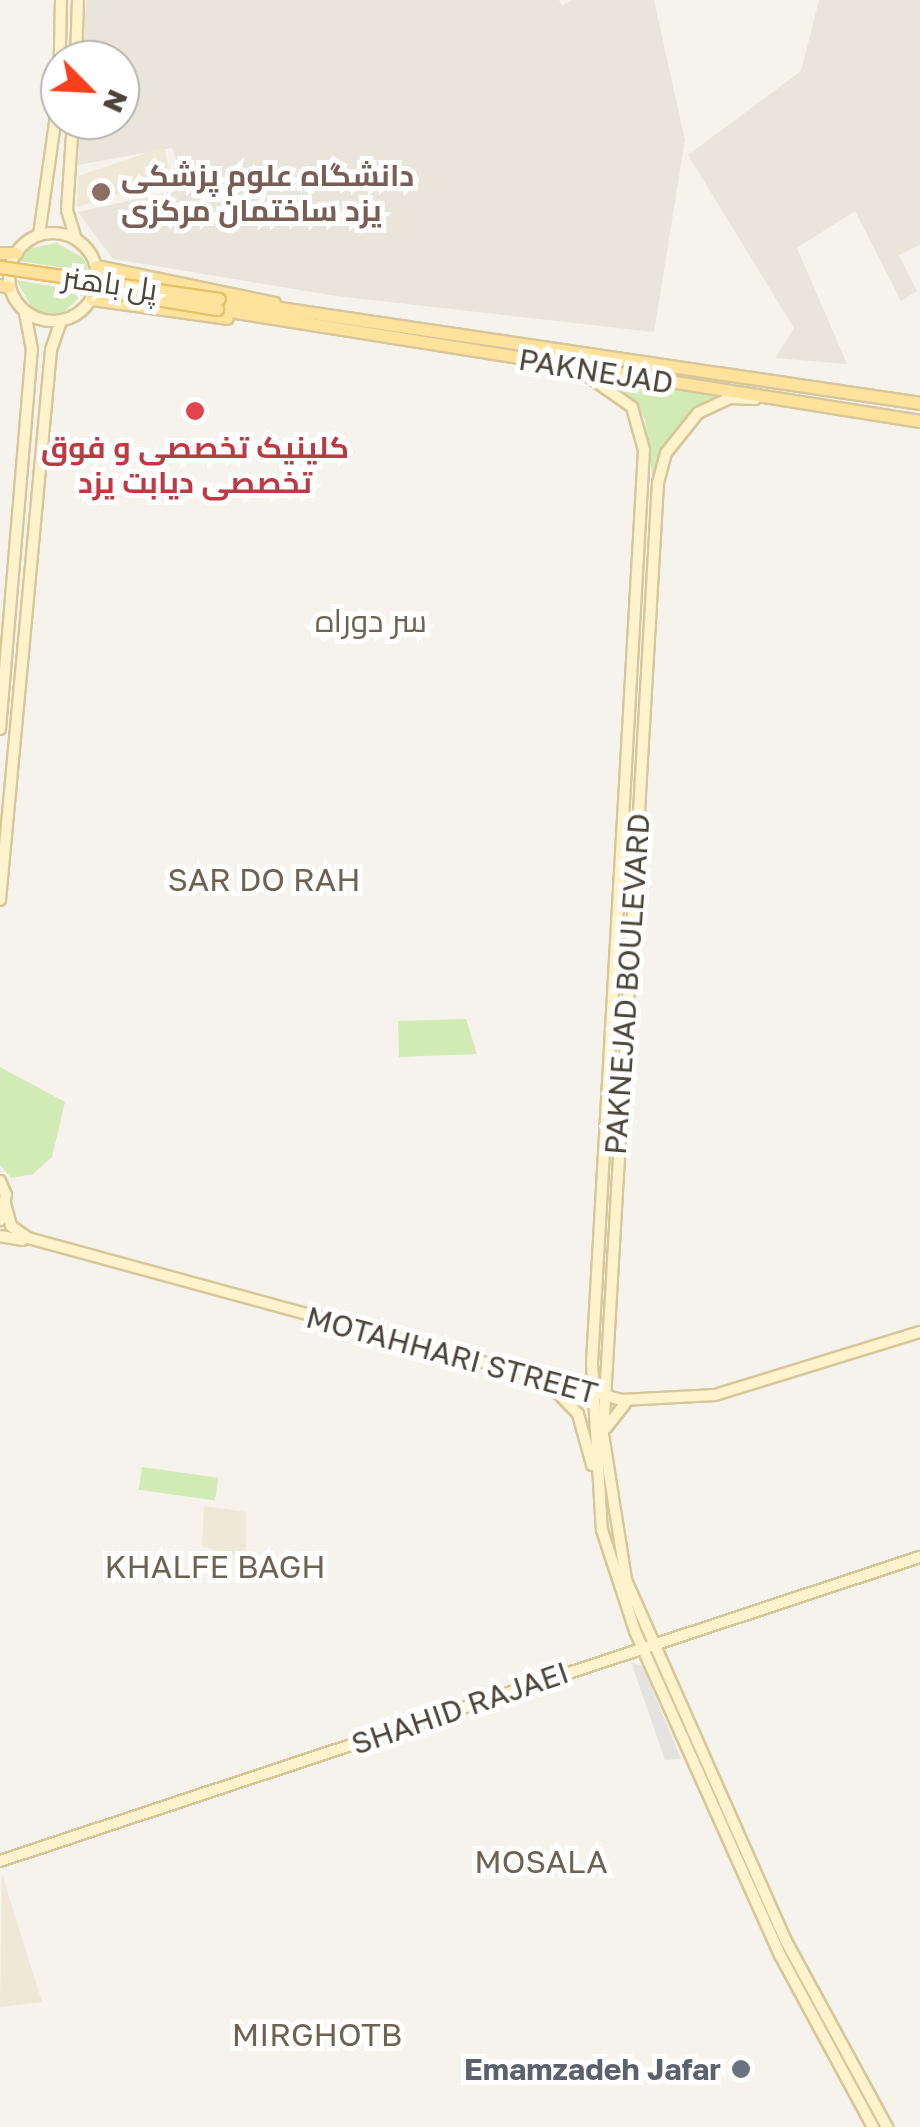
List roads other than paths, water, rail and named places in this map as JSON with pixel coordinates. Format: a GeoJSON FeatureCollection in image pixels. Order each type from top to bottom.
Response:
{"type":"FeatureCollection","features":[{"type":"Feature","properties":{"kind":"main road"},"geometry":{"type":"LineString","coordinates":[[0,729],[32,348],[25,312],[5,286],[16,253],[39,235],[48,189],[61,0]]}},
{"type":"Feature","properties":{"kind":"main road"},"geometry":{"type":"LineString","coordinates":[[77,40],[78,0]]}},
{"type":"Feature","properties":{"kind":"main road"},"geometry":{"type":"LineString","coordinates":[[71,140],[66,190],[76,239],[96,266],[256,297],[281,314]]}},
{"type":"Feature","properties":{"kind":"main road"},"geometry":{"type":"LineString","coordinates":[[48,189],[66,190]]}},
{"type":"Feature","properties":{"kind":"main road"},"geometry":{"type":"LineString","coordinates":[[39,235],[76,239]]}},
{"type":"Feature","properties":{"kind":"main road"},"geometry":{"type":"LineString","coordinates":[[0,253],[16,253]]}},
{"type":"Feature","properties":{"kind":"main road"},"geometry":{"type":"LineString","coordinates":[[92,299],[96,266]]}},
{"type":"Feature","properties":{"kind":"main road","name":"پل باهنر"},"geometry":{"type":"LineString","coordinates":[[0,271],[281,314]]}},
{"type":"Feature","properties":{"kind":"main road"},"geometry":{"type":"LineString","coordinates":[[126,303],[132,275]]}},
{"type":"Feature","properties":{"kind":"main road"},"geometry":{"type":"LineString","coordinates":[[0,900],[51,350],[61,322],[92,299],[281,314]]}},
{"type":"Feature","properties":{"kind":"main road"},"geometry":{"type":"LineString","coordinates":[[25,312],[61,322]]}},
{"type":"Feature","properties":{"kind":"main road","name":"PAKNEJAD"},"geometry":{"type":"LineString","coordinates":[[281,314],[576,367],[920,421]]}},
{"type":"Feature","properties":{"kind":"main road","name":"PAKNEJAD"},"geometry":{"type":"LineString","coordinates":[[281,314],[920,403]]}},
{"type":"Feature","properties":{"kind":"main road"},"geometry":{"type":"LineString","coordinates":[[32,348],[45,344],[51,350]]}},
{"type":"Feature","properties":{"kind":"main road","name":"PAKNEJAD BOULEVARD"},"geometry":{"type":"LineString","coordinates":[[576,367],[632,407],[644,450],[592,1364],[621,1563],[648,1630],[648,1644]]}},
{"type":"Feature","properties":{"kind":"main road","name":"PAKNEJAD BOULEVARD"},"geometry":{"type":"LineString","coordinates":[[648,1644],[633,1626],[610,1564],[595,1469],[654,520],[666,453],[680,430],[730,398],[776,399]]}},
{"type":"Feature","properties":{"kind":"main road"},"geometry":{"type":"LineString","coordinates":[[641,520],[654,520]]}},
{"type":"Feature","properties":{"kind":"main road"},"geometry":{"type":"LineString","coordinates":[[0,1181],[5,1203],[0,1220]]}},
{"type":"Feature","properties":{"kind":"main road","name":"MOTAHHARI STREET"},"geometry":{"type":"LineString","coordinates":[[5,1203],[11,1226],[30,1238],[557,1388]]}},
{"type":"Feature","properties":{"kind":"main road","name":"MOTAHHARI STREET"},"geometry":{"type":"LineString","coordinates":[[0,1236],[557,1388],[623,1402],[696,1399],[920,1334]]}},
{"type":"Feature","properties":{"kind":"main road"},"geometry":{"type":"LineString","coordinates":[[598,1237],[611,1236]]}},
{"type":"Feature","properties":{"kind":"main road"},"geometry":{"type":"LineString","coordinates":[[592,1364],[581,1382],[557,1388],[578,1414],[595,1469]]}},
{"type":"Feature","properties":{"kind":"main road"},"geometry":{"type":"LineString","coordinates":[[603,1380],[623,1402],[604,1434]]}},
{"type":"Feature","properties":{"kind":"main road","name":"SHAHID RAJAEI"},"geometry":{"type":"LineString","coordinates":[[0,1861],[920,1557]]}},
{"type":"Feature","properties":{"kind":"main road"},"geometry":{"type":"LineString","coordinates":[[633,1626],[624,1652],[658,1666]]}},
{"type":"Feature","properties":{"kind":"main road"},"geometry":{"type":"LineString","coordinates":[[648,1630],[669,1637],[658,1666]]}},
{"type":"Feature","properties":{"kind":"main road"},"geometry":{"type":"LineString","coordinates":[[648,1644],[753,1882],[873,2127]]}},
{"type":"Feature","properties":{"kind":"main road"},"geometry":{"type":"LineString","coordinates":[[753,1882],[887,2127]]}},
{"type":"Feature","properties":{"kind":"place","name":"دانشگاه علوم پزشکی یزد ساختمان مرکزی"},"geometry":{"type":"Point","coordinates":[101,192]}},
{"type":"Feature","properties":{"kind":"place","name":"کلینیک تخصصی و فوق تخصصی دیابت یزد"},"geometry":{"type":"Point","coordinates":[195,411]}},
{"type":"Feature","properties":{"kind":"place","name":"Emamzadeh Jafar"},"geometry":{"type":"Point","coordinates":[741,2069]}},
{"type":"Feature","properties":{"kind":"district","name":"سر دوراه"},"geometry":{"type":"Point","coordinates":[371,620]}},
{"type":"Feature","properties":{"kind":"district","name":"SAR DO RAH"},"geometry":{"type":"Point","coordinates":[264,879]}},
{"type":"Feature","properties":{"kind":"district","name":"KHALFE BAGH"},"geometry":{"type":"Point","coordinates":[215,1566]}},
{"type":"Feature","properties":{"kind":"district","name":"MOSALA"},"geometry":{"type":"Point","coordinates":[541,1861]}},
{"type":"Feature","properties":{"kind":"district","name":"MIRGHOTB"},"geometry":{"type":"Point","coordinates":[317,2034]}}]}
